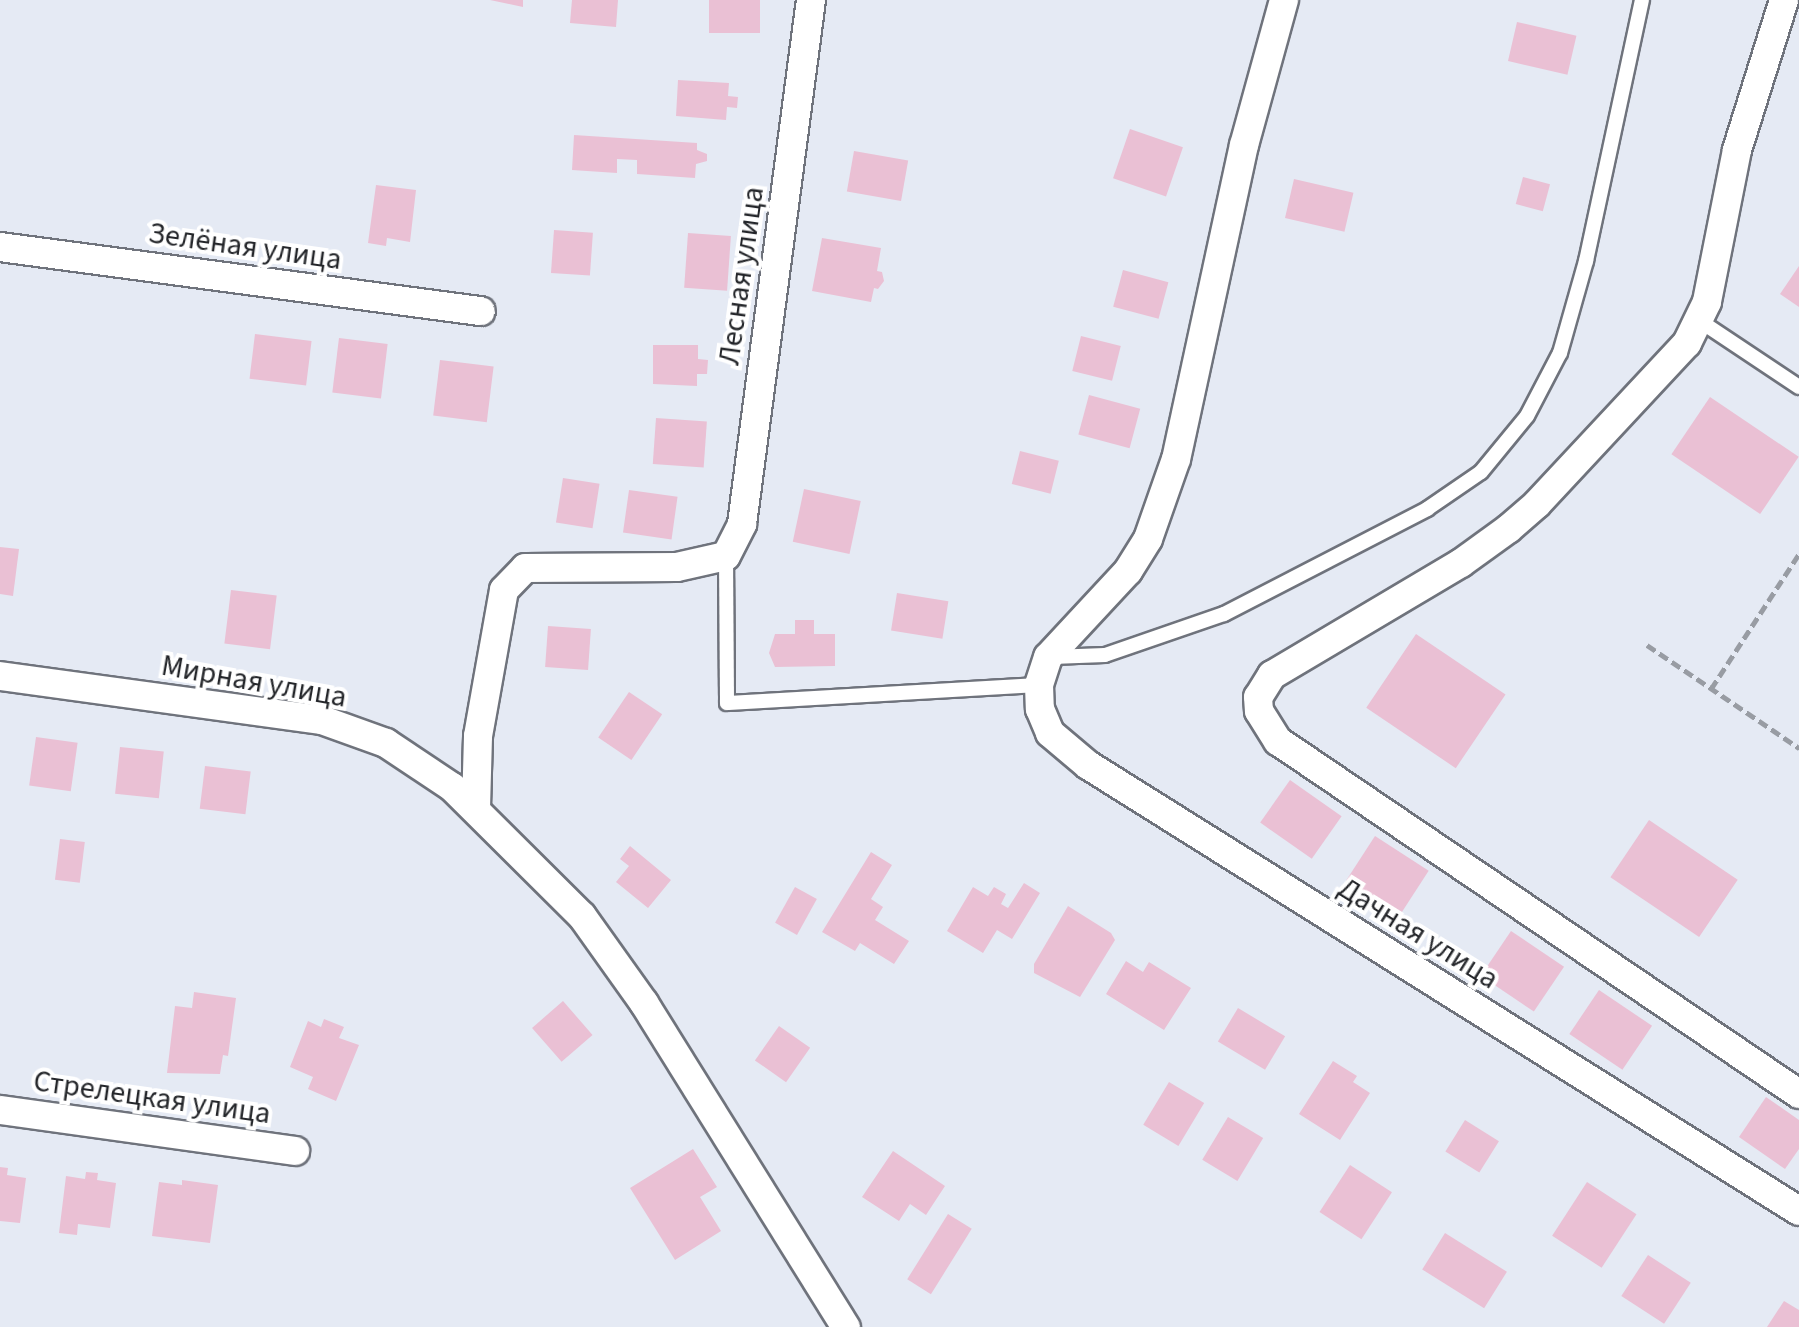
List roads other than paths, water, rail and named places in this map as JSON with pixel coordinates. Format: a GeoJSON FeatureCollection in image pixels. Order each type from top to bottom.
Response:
{"type":"FeatureCollection","features":[{"type":"Feature","properties":{"kind":"street","name":"Лесная улица"},"geometry":{"type":"LineString","coordinates":[[726,556],[742,524],[812,0]]}},
{"type":"Feature","properties":{"kind":"street"},"geometry":{"type":"LineString","coordinates":[[1039,685],[1048,657],[1128,570],[1148,540],[1176,459],[1244,146],[1284,0]]}},
{"type":"Feature","properties":{"kind":"street"},"geometry":{"type":"LineString","coordinates":[[1784,0],[1737,150],[1700,322],[1687,343],[1537,504],[1461,563],[1272,675],[1258,697],[1260,710],[1278,741],[1799,1094]]}},
{"type":"Feature","properties":{"kind":"street","name":"Зелёная улица"},"geometry":{"type":"LineString","coordinates":[[0,247],[481,312]]}},
{"type":"Feature","properties":{"kind":"street"},"geometry":{"type":"LineString","coordinates":[[476,808],[478,736],[504,590],[525,568],[677,567],[726,556]]}},
{"type":"Feature","properties":{"kind":"street","name":"Мирная улица"},"geometry":{"type":"LineString","coordinates":[[0,676],[322,720],[386,743],[476,808],[582,916],[644,1002],[846,1327]]}},
{"type":"Feature","properties":{"kind":"street","name":"Дачная улица"},"geometry":{"type":"LineString","coordinates":[[1039,685],[1040,709],[1050,733],[1088,765],[1799,1211]]}},
{"type":"Feature","properties":{"kind":"street","name":"Стрелецкая улица"},"geometry":{"type":"LineString","coordinates":[[0,1110],[295,1151]]}},
{"type":"Feature","properties":{"kind":"lane"},"geometry":{"type":"LineString","coordinates":[[1048,657],[1105,655],[1224,614],[1427,509],[1481,472],[1527,416],[1560,352],[1586,261],[1642,0]]}},
{"type":"Feature","properties":{"kind":"lane"},"geometry":{"type":"LineString","coordinates":[[1700,322],[1799,387]]}},
{"type":"Feature","properties":{"kind":"lane"},"geometry":{"type":"LineString","coordinates":[[726,556],[727,703],[1039,685]]}}]}
